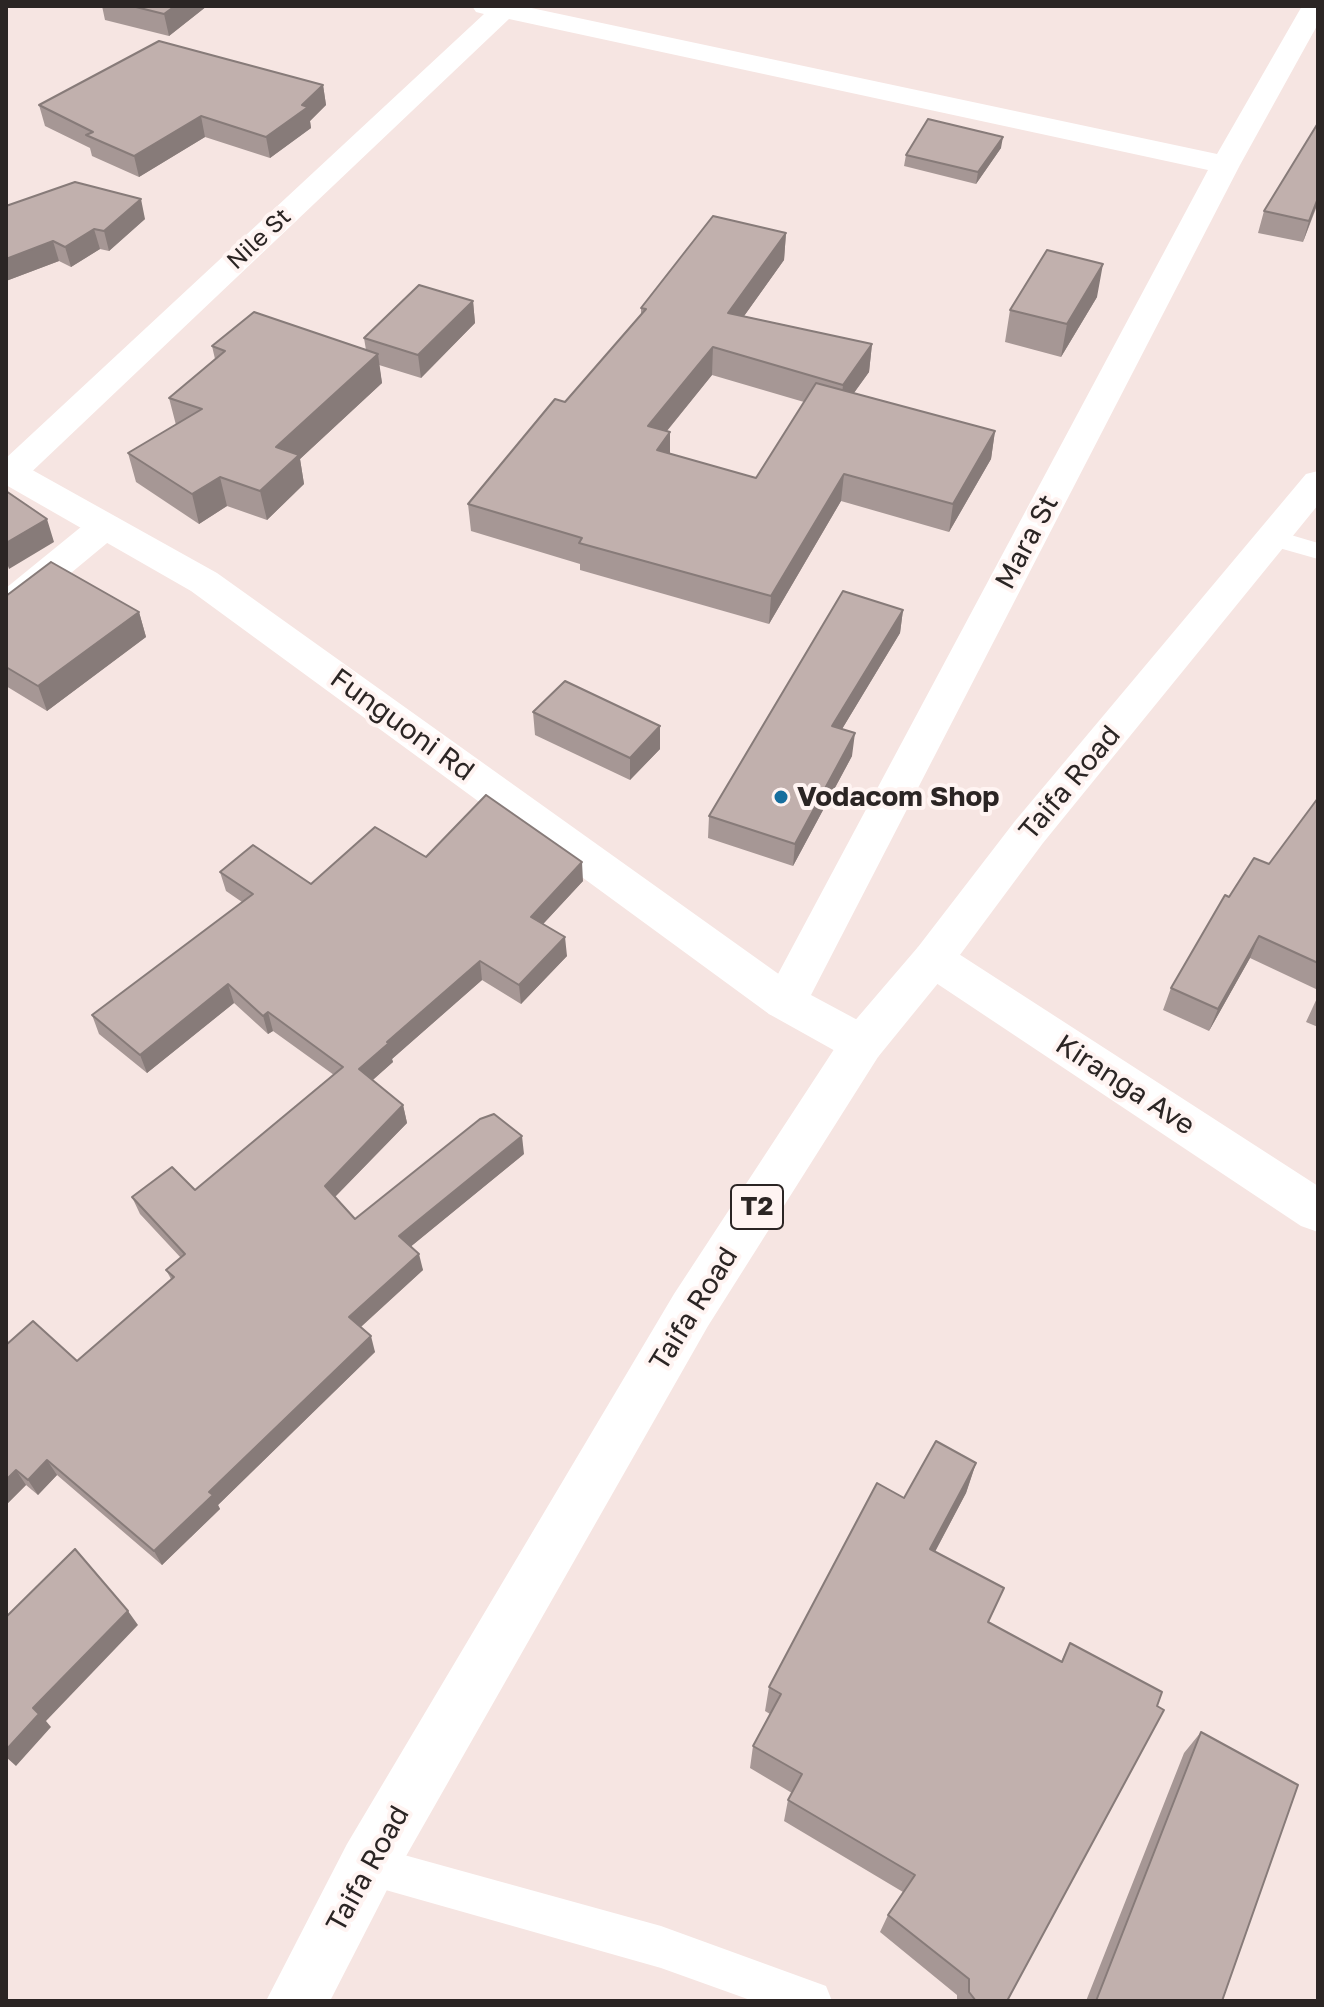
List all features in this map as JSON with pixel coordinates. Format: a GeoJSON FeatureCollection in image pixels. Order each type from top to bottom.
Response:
{"type":"FeatureCollection","features":[{"type":"Feature","properties":{"kind":"main road","name":"Mara St"},"geometry":{"type":"LineString","coordinates":[[785,1002],[1225,165],[1315,6]]}},
{"type":"Feature","properties":{"kind":"main road"},"geometry":{"type":"LineString","coordinates":[[499,7],[1225,165]]}},
{"type":"Feature","properties":{"kind":"main road","name":"Nile St"},"geometry":{"type":"LineString","coordinates":[[8,471],[499,7]]}},
{"type":"Feature","properties":{"kind":"main road","name":"Funguoni Rd"},"geometry":{"type":"LineString","coordinates":[[8,471],[204,582],[785,1002]]}},
{"type":"Feature","properties":{"kind":"main road","name":"Taifa Road"},"geometry":{"type":"LineString","coordinates":[[297,2001],[368,1865],[691,1310],[862,1044],[933,959],[1029,832],[1296,544],[1318,482]]}},
{"type":"Feature","properties":{"kind":"main road"},"geometry":{"type":"LineString","coordinates":[[6,607],[105,526]]}},
{"type":"Feature","properties":{"kind":"main road","name":"Kiranga Ave"},"geometry":{"type":"LineString","coordinates":[[933,959],[1318,1211]]}},
{"type":"Feature","properties":{"kind":"main road"},"geometry":{"type":"LineString","coordinates":[[785,1002],[862,1044]]}},
{"type":"Feature","properties":{"kind":"lane"},"geometry":{"type":"LineString","coordinates":[[368,1865],[661,1947],[811,2001]]}},
{"type":"Feature","properties":{"kind":"building"},"geometry":{"type":"Polygon","coordinates":[[[132,6],[175,6],[164,14],[132,6]]]}},
{"type":"Feature","properties":{"kind":"building"},"geometry":{"type":"Polygon","coordinates":[[[159,41],[323,85],[302,105],[308,107],[266,137],[201,116],[134,156],[86,135],[93,132],[39,105],[159,41]]]}},
{"type":"Feature","properties":{"kind":"building"},"geometry":{"type":"Polygon","coordinates":[[[928,119],[1003,137],[978,172],[906,155],[928,119]]]}},
{"type":"Feature","properties":{"kind":"building"},"geometry":{"type":"Polygon","coordinates":[[[1318,123],[1318,198],[1309,221],[1264,211],[1318,123]]]}},
{"type":"Feature","properties":{"kind":"building"},"geometry":{"type":"Polygon","coordinates":[[[75,182],[141,199],[104,231],[94,229],[65,247],[53,241],[6,259],[6,206],[75,182]]]}},
{"type":"Feature","properties":{"kind":"building"},"geometry":{"type":"Polygon","coordinates":[[[713,216],[786,233],[728,313],[872,344],[843,385],[713,347],[648,426],[670,432],[657,450],[756,478],[816,383],[995,431],[953,504],[844,474],[771,596],[579,543],[582,538],[468,504],[555,399],[565,402],[646,309],[641,308],[713,216]]]}},
{"type":"Feature","properties":{"kind":"building"},"geometry":{"type":"Polygon","coordinates":[[[1047,250],[1103,264],[1067,324],[1010,310],[1047,250]]]}},
{"type":"Feature","properties":{"kind":"building"},"geometry":{"type":"Polygon","coordinates":[[[419,285],[473,301],[418,355],[364,338],[419,285]]]}},
{"type":"Feature","properties":{"kind":"building"},"geometry":{"type":"Polygon","coordinates":[[[254,312],[378,354],[276,447],[299,455],[260,491],[220,477],[192,494],[128,453],[202,409],[169,398],[225,351],[212,346],[254,312]]]}},
{"type":"Feature","properties":{"kind":"building"},"geometry":{"type":"Polygon","coordinates":[[[6,491],[47,519],[6,543],[6,491]]]}},
{"type":"Feature","properties":{"kind":"building"},"geometry":{"type":"Polygon","coordinates":[[[51,562],[139,612],[38,686],[6,667],[6,596],[51,562]]]}},
{"type":"Feature","properties":{"kind":"building"},"geometry":{"type":"Polygon","coordinates":[[[843,591],[903,610],[832,726],[855,733],[795,844],[709,816],[843,591]]]}},
{"type":"Feature","properties":{"kind":"building"},"geometry":{"type":"Polygon","coordinates":[[[565,681],[660,726],[630,758],[533,712],[565,681]]]}},
{"type":"Feature","properties":{"kind":"building"},"geometry":{"type":"Polygon","coordinates":[[[486,795],[582,862],[531,917],[565,937],[519,985],[480,961],[359,1069],[403,1105],[325,1186],[355,1219],[480,1119],[494,1114],[522,1136],[399,1236],[419,1254],[349,1317],[371,1336],[209,1492],[213,1495],[154,1551],[47,1460],[28,1480],[16,1470],[6,1480],[6,1345],[33,1321],[77,1361],[174,1277],[166,1270],[185,1254],[132,1197],[172,1167],[195,1190],[343,1067],[268,1012],[263,1016],[228,984],[140,1055],[92,1015],[253,894],[220,872],[253,845],[311,884],[375,827],[426,857],[486,795]]]}},
{"type":"Feature","properties":{"kind":"building"},"geometry":{"type":"Polygon","coordinates":[[[1318,798],[1318,963],[1259,936],[1218,1009],[1171,988],[1225,895],[1229,897],[1254,858],[1269,864],[1318,798]]]}},
{"type":"Feature","properties":{"kind":"building"},"geometry":{"type":"Polygon","coordinates":[[[936,1441],[976,1463],[930,1549],[1004,1588],[988,1622],[1062,1662],[1070,1643],[1162,1692],[1157,1706],[1164,1710],[1007,2001],[976,2001],[969,1992],[969,1979],[888,1915],[915,1875],[788,1800],[802,1774],[753,1746],[781,1694],[769,1687],[877,1483],[904,1498],[936,1441]]]}},
{"type":"Feature","properties":{"kind":"building"},"geometry":{"type":"Polygon","coordinates":[[[75,1549],[128,1611],[33,1708],[39,1714],[6,1750],[6,1617],[75,1549]]]}},
{"type":"Feature","properties":{"kind":"building"},"geometry":{"type":"Polygon","coordinates":[[[1201,1732],[1298,1785],[1222,2001],[1096,2001],[1201,1732]]]}},
{"type":"Feature","properties":{"kind":"place","name":"Vodacom Shop"},"geometry":{"type":"Point","coordinates":[781,797]}}]}
